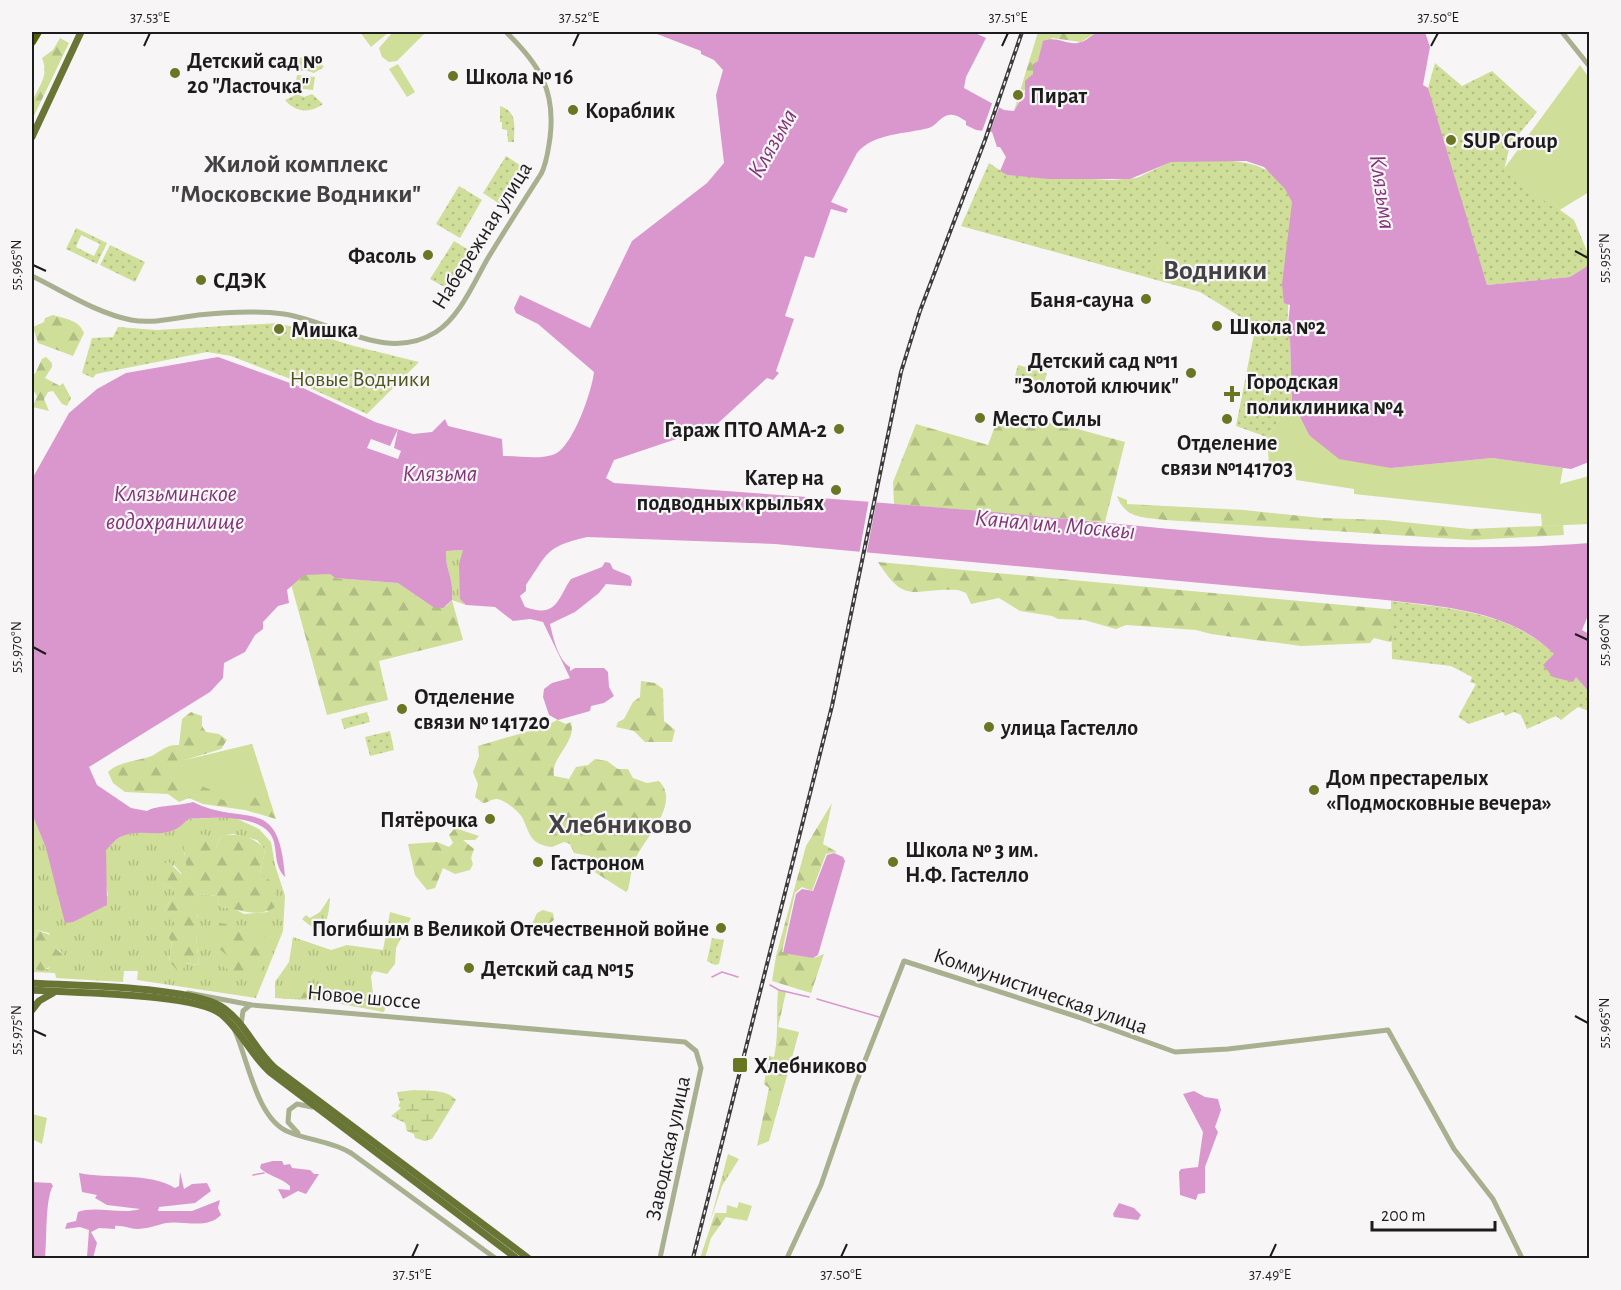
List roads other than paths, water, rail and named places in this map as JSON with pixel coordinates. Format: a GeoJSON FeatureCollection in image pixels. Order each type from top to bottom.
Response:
{"type":"FeatureCollection","features":[{"type":"Feature","properties":{"kind":"highway"},"geometry":{"type":"LineString","coordinates":[[32,42],[39,32]]}},
{"type":"Feature","properties":{"kind":"main road"},"geometry":{"type":"LineString","coordinates":[[32,137],[81,32]]}},
{"type":"Feature","properties":{"kind":"main road"},"geometry":{"type":"LineString","coordinates":[[32,983],[32,990]]}},
{"type":"Feature","properties":{"kind":"main road","name":"Новое шоссе"},"geometry":{"type":"LineString","coordinates":[[32,983],[57,988],[195,1002],[218,1012],[237,1027]]}},
{"type":"Feature","properties":{"kind":"main road"},"geometry":{"type":"LineString","coordinates":[[32,1010],[57,988]]}},
{"type":"Feature","properties":{"kind":"main road","name":"Новое шоссе"},"geometry":{"type":"LineString","coordinates":[[32,990],[57,988],[181,994]]}},
{"type":"Feature","properties":{"kind":"main road"},"geometry":{"type":"LineString","coordinates":[[181,994],[214,1002],[230,1013],[263,1067],[459,1212],[528,1258]]}},
{"type":"Feature","properties":{"kind":"main road"},"geometry":{"type":"LineString","coordinates":[[237,1027],[275,1068],[516,1258]]}},
{"type":"Feature","properties":{"kind":"street","name":"Набережная улица"},"geometry":{"type":"LineString","coordinates":[[32,276],[117,316],[138,321],[245,311],[300,318],[383,344],[409,344],[432,334],[454,314],[545,165],[551,130],[549,91],[526,53],[506,32]]}},
{"type":"Feature","properties":{"kind":"street"},"geometry":{"type":"LineString","coordinates":[[1562,32],[1590,67]]}},
{"type":"Feature","properties":{"kind":"street","name":"Коммунистическая улица"},"geometry":{"type":"LineString","coordinates":[[787,1258],[820,1185],[855,1086],[904,961],[1078,1017],[1168,1051],[1228,1049],[1388,1030],[1454,1149],[1493,1198],[1522,1258]]}},
{"type":"Feature","properties":{"kind":"street","name":"Новое шоссе"},"geometry":{"type":"LineString","coordinates":[[181,994],[199,994],[252,1005],[670,1039],[693,1046]]}},
{"type":"Feature","properties":{"kind":"street"},"geometry":{"type":"LineString","coordinates":[[252,1005],[243,1011],[237,1027],[266,1112],[283,1130],[326,1141],[351,1153],[495,1258]]}},
{"type":"Feature","properties":{"kind":"street","name":"Заводская улица"},"geometry":{"type":"LineString","coordinates":[[660,1258],[701,1068],[693,1046]]}},
{"type":"Feature","properties":{"kind":"street"},"geometry":{"type":"LineString","coordinates":[[305,1136],[292,1129],[288,1122],[287,1116],[291,1107],[305,1104],[329,1118]]}},
{"type":"Feature","properties":{"kind":"water","name":"Клязьминское водохранилище"},"geometry":{"type":"Polygon","coordinates":[[[652,32],[973,32],[986,38],[966,77],[964,88],[1004,110],[1014,111],[1025,92],[1025,81],[1033,74],[1033,64],[1038,61],[1043,41],[1053,39],[1076,43],[1097,32],[1425,32],[1430,47],[1423,85],[1428,88],[1487,285],[1570,277],[1589,265],[1589,462],[1571,469],[1492,458],[1391,468],[1339,459],[1309,435],[1292,401],[1290,339],[1287,335],[1290,305],[1284,303],[1282,284],[1292,202],[1285,189],[1264,167],[1246,161],[1171,162],[1130,179],[1049,179],[1007,175],[1000,171],[1006,157],[1000,147],[997,147],[992,132],[976,130],[966,125],[966,121],[960,117],[949,115],[929,128],[881,138],[864,146],[857,153],[831,202],[848,209],[846,213],[831,209],[814,258],[805,256],[785,316],[794,319],[776,371],[779,373],[773,380],[767,378],[715,426],[614,460],[606,478],[614,483],[930,507],[1354,544],[1472,547],[1589,543],[1589,613],[1582,630],[1589,634],[1589,692],[1576,677],[1573,682],[1553,677],[1543,665],[1554,654],[1537,639],[1497,619],[1431,605],[775,544],[587,537],[563,544],[549,552],[526,585],[526,591],[520,596],[525,607],[536,610],[551,608],[556,604],[571,579],[602,567],[605,562],[610,563],[613,569],[630,576],[632,581],[631,586],[606,584],[599,593],[575,612],[550,624],[557,648],[562,659],[570,667],[570,671],[575,668],[604,668],[608,672],[609,687],[614,696],[604,703],[591,706],[590,711],[558,720],[549,715],[543,697],[544,689],[552,683],[570,678],[543,622],[530,619],[513,621],[495,607],[466,605],[460,599],[459,564],[463,550],[446,551],[452,585],[452,600],[443,608],[433,607],[398,583],[335,578],[330,574],[304,575],[287,590],[289,603],[278,606],[263,622],[263,629],[255,635],[245,652],[224,663],[223,678],[210,692],[89,767],[97,785],[131,808],[147,811],[193,802],[212,809],[257,817],[267,823],[276,833],[285,877],[278,865],[274,842],[269,832],[260,826],[236,819],[188,819],[180,827],[171,831],[129,834],[116,840],[106,850],[107,905],[73,922],[65,923],[46,848],[32,814],[32,479],[69,413],[97,389],[126,373],[218,357],[301,387],[375,422],[413,434],[432,432],[445,419],[448,426],[502,439],[503,456],[537,457],[555,454],[562,449],[575,430],[590,392],[594,372],[538,324],[516,313],[514,308],[520,295],[590,328],[632,241],[707,183],[724,163],[716,95],[723,70],[714,60],[701,54],[701,51],[652,32]]]}},
{"type":"Feature","properties":{"kind":"water"},"geometry":{"type":"Polygon","coordinates":[[[834,853],[843,857],[845,861],[818,955],[813,958],[783,953],[796,894],[802,889],[813,891],[827,855],[834,853]]]}},
{"type":"Feature","properties":{"kind":"water"},"geometry":{"type":"Polygon","coordinates":[[[1194,1091],[1205,1097],[1218,1099],[1221,1110],[1215,1127],[1218,1132],[1205,1167],[1205,1193],[1198,1194],[1196,1200],[1180,1195],[1179,1172],[1181,1169],[1198,1167],[1203,1132],[1183,1094],[1194,1091]]]}},
{"type":"Feature","properties":{"kind":"water"},"geometry":{"type":"Polygon","coordinates":[[[282,1161],[284,1165],[290,1164],[292,1168],[310,1170],[314,1174],[319,1174],[306,1194],[298,1191],[283,1199],[278,1189],[290,1190],[290,1186],[260,1168],[261,1164],[282,1161]]]}},
{"type":"Feature","properties":{"kind":"water"},"geometry":{"type":"Polygon","coordinates":[[[180,1172],[184,1189],[192,1184],[207,1183],[211,1191],[195,1203],[159,1207],[158,1211],[192,1211],[220,1200],[218,1208],[221,1215],[215,1220],[202,1223],[172,1222],[137,1229],[118,1226],[115,1226],[115,1229],[99,1228],[91,1232],[97,1243],[93,1258],[87,1257],[89,1230],[80,1227],[65,1229],[67,1223],[76,1221],[78,1212],[85,1210],[133,1211],[140,1209],[107,1205],[95,1198],[97,1195],[82,1192],[79,1173],[141,1178],[165,1183],[175,1188],[179,1186],[180,1172]]]}},
{"type":"Feature","properties":{"kind":"water"},"geometry":{"type":"Polygon","coordinates":[[[32,1182],[51,1183],[53,1186],[47,1210],[45,1258],[32,1258],[32,1182]]]}},
{"type":"Feature","properties":{"kind":"water"},"geometry":{"type":"Polygon","coordinates":[[[1119,1203],[1134,1208],[1141,1215],[1138,1220],[1114,1217],[1113,1214],[1119,1203]]]}},
{"type":"Feature","properties":{"kind":"waterway"},"geometry":{"type":"LineString","coordinates":[[712,977],[722,972],[738,977]]}},
{"type":"Feature","properties":{"kind":"waterway"},"geometry":{"type":"LineString","coordinates":[[770,985],[779,990],[809,997]]}},
{"type":"Feature","properties":{"kind":"waterway"},"geometry":{"type":"LineString","coordinates":[[817,999],[879,1017]]}},
{"type":"Feature","properties":{"kind":"waterway"},"geometry":{"type":"LineString","coordinates":[[253,1175],[264,1173]]}},
{"type":"Feature","properties":{"kind":"railway"},"geometry":{"type":"LineString","coordinates":[[693,1258],[832,706],[901,372],[920,311],[985,140],[1022,32]]}},
{"type":"Feature","properties":{"kind":"place","name":"Детский сад № 20 \"Ласточка\""},"geometry":{"type":"Point","coordinates":[175,73]}},
{"type":"Feature","properties":{"kind":"place","name":"Школа № 16"},"geometry":{"type":"Point","coordinates":[453,76]}},
{"type":"Feature","properties":{"kind":"place","name":"Пират"},"geometry":{"type":"Point","coordinates":[1018,95]}},
{"type":"Feature","properties":{"kind":"place","name":"Кораблик"},"geometry":{"type":"Point","coordinates":[573,110]}},
{"type":"Feature","properties":{"kind":"place","name":"SUP Group"},"geometry":{"type":"Point","coordinates":[1451,140]}},
{"type":"Feature","properties":{"kind":"place","name":"Фасоль"},"geometry":{"type":"Point","coordinates":[428,255]}},
{"type":"Feature","properties":{"kind":"place","name":"СДЭК"},"geometry":{"type":"Point","coordinates":[201,280]}},
{"type":"Feature","properties":{"kind":"place","name":"Баня-сауна"},"geometry":{"type":"Point","coordinates":[1146,299]}},
{"type":"Feature","properties":{"kind":"place","name":"Школа №2"},"geometry":{"type":"Point","coordinates":[1217,326]}},
{"type":"Feature","properties":{"kind":"place","name":"Мишка"},"geometry":{"type":"Point","coordinates":[279,329]}},
{"type":"Feature","properties":{"kind":"place","name":"Детский сад №11 \"Золотой ключик\""},"geometry":{"type":"Point","coordinates":[1191,373]}},
{"type":"Feature","properties":{"kind":"place","name":"Городская поликлиника №4"},"geometry":{"type":"Point","coordinates":[1232,394]}},
{"type":"Feature","properties":{"kind":"place","name":"Место Силы"},"geometry":{"type":"Point","coordinates":[980,418]}},
{"type":"Feature","properties":{"kind":"place","name":"Отделение связи №141703"},"geometry":{"type":"Point","coordinates":[1227,419]}},
{"type":"Feature","properties":{"kind":"place","name":"Гараж ПТО АМА-2"},"geometry":{"type":"Point","coordinates":[839,429]}},
{"type":"Feature","properties":{"kind":"place","name":"Катер на подводных крыльях"},"geometry":{"type":"Point","coordinates":[836,490]}},
{"type":"Feature","properties":{"kind":"place","name":"Отделение связи № 141720"},"geometry":{"type":"Point","coordinates":[402,709]}},
{"type":"Feature","properties":{"kind":"place","name":"улица Гастелло"},"geometry":{"type":"Point","coordinates":[989,727]}},
{"type":"Feature","properties":{"kind":"place","name":"Дом престарелых «Подмосковные вечера»"},"geometry":{"type":"Point","coordinates":[1314,790]}},
{"type":"Feature","properties":{"kind":"place","name":"Пятёрочка"},"geometry":{"type":"Point","coordinates":[490,819]}},
{"type":"Feature","properties":{"kind":"place","name":"Гастроном"},"geometry":{"type":"Point","coordinates":[538,862]}},
{"type":"Feature","properties":{"kind":"place","name":"Школа № 3 им. Н.Ф. Гастелло"},"geometry":{"type":"Point","coordinates":[893,862]}},
{"type":"Feature","properties":{"kind":"place","name":"Погибшим в Великой Отечественной войне"},"geometry":{"type":"Point","coordinates":[721,928]}},
{"type":"Feature","properties":{"kind":"place","name":"Детский сад №15"},"geometry":{"type":"Point","coordinates":[469,968]}},
{"type":"Feature","properties":{"kind":"place","name":"Хлебниково"},"geometry":{"type":"Point","coordinates":[740,1065]}},
{"type":"Feature","properties":{"kind":"district","name":"Жилой комплекс \"Московские Водники\""},"geometry":{"type":"Point","coordinates":[296,178]}},
{"type":"Feature","properties":{"kind":"district","name":"Водники"},"geometry":{"type":"Point","coordinates":[1215,269]}},
{"type":"Feature","properties":{"kind":"district","name":"Хлебниково"},"geometry":{"type":"Point","coordinates":[620,823]}},
{"type":"Feature","properties":{"kind":"water label","name":"Клязьма"},"geometry":{"type":"Point","coordinates":[772,143]}},
{"type":"Feature","properties":{"kind":"water label","name":"Клязьма"},"geometry":{"type":"Point","coordinates":[1383,192]}},
{"type":"Feature","properties":{"kind":"water label","name":"Клязьма"},"geometry":{"type":"Point","coordinates":[440,473]}},
{"type":"Feature","properties":{"kind":"water label","name":"Канал им. Москвы"},"geometry":{"type":"Point","coordinates":[1055,524]}},
{"type":"Feature","properties":{"kind":"park label","name":"Новые Водники"},"geometry":{"type":"Point","coordinates":[360,378]}}]}
